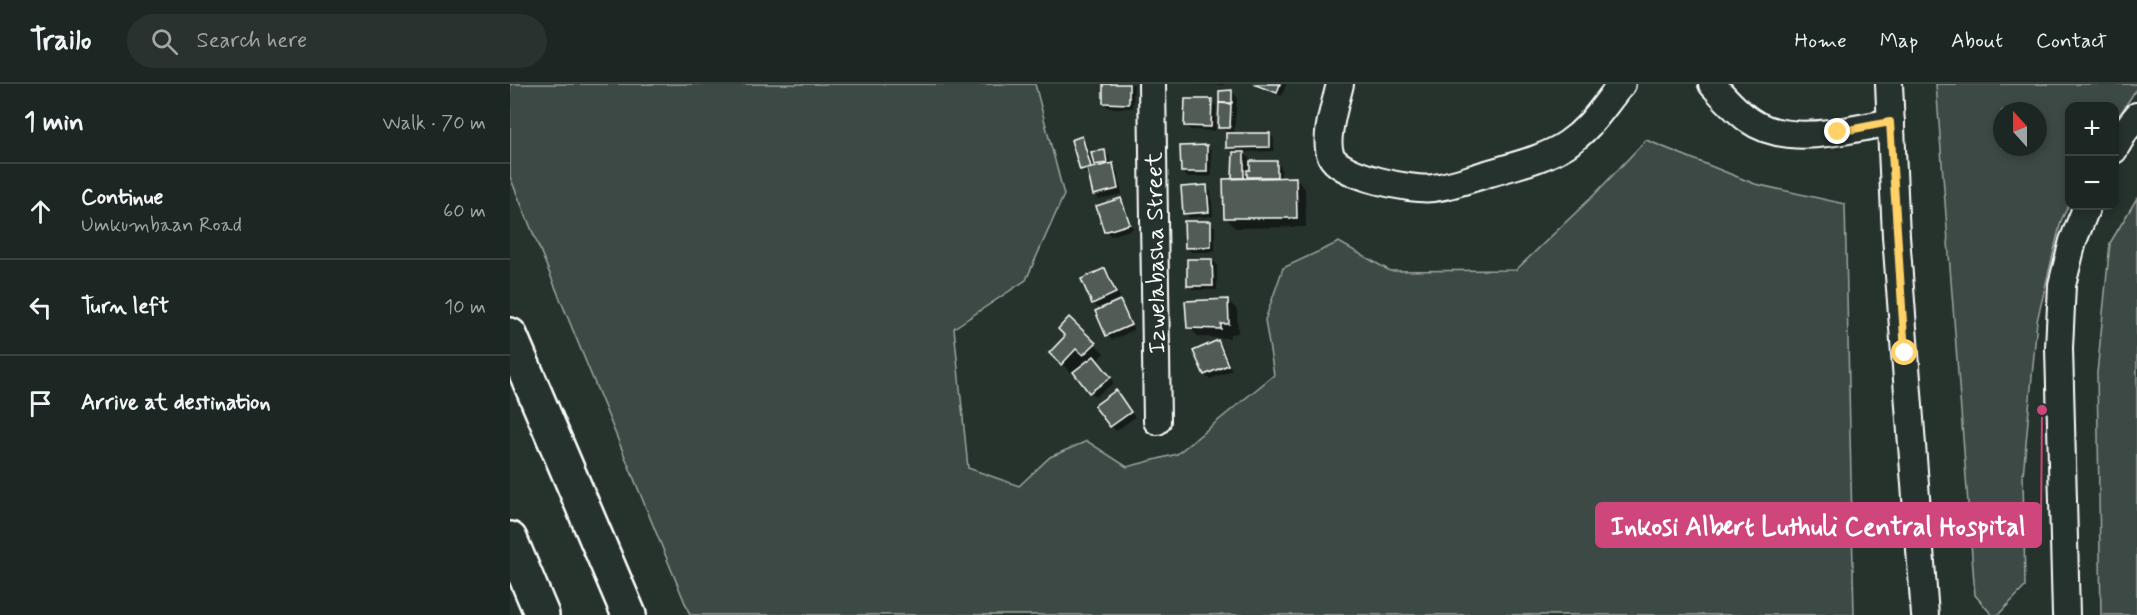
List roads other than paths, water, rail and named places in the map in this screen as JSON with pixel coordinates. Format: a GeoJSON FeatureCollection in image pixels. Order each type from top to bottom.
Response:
{"type":"FeatureCollection","features":[{"type":"Feature","properties":{"kind":"highway"},"geometry":{"type":"LineString","coordinates":[[510,335],[628,615]]}},
{"type":"Feature","properties":{"kind":"highway"},"geometry":{"type":"LineString","coordinates":[[510,539],[542,615]]}},
{"type":"Feature","properties":{"kind":"street","name":"Izwelabasha Street"},"geometry":{"type":"LineString","coordinates":[[1152,84],[1157,421]]}},
{"type":"Feature","properties":{"kind":"street"},"geometry":{"type":"LineString","coordinates":[[1340,84],[1328,139],[1331,156],[1338,164],[1362,176],[1421,189],[1473,178],[1539,157],[1565,145],[1584,131],[1602,112],[1622,84]]}},
{"type":"Feature","properties":{"kind":"street"},"geometry":{"type":"LineString","coordinates":[[1712,84],[1750,121],[1782,133],[1838,132],[1890,122]]}},
{"type":"Feature","properties":{"kind":"street"},"geometry":{"type":"LineString","coordinates":[[1889,84],[1897,248],[1925,615]]}},
{"type":"Feature","properties":{"kind":"street"},"geometry":{"type":"LineString","coordinates":[[2119,142],[2137,117]]}},
{"type":"Feature","properties":{"kind":"street"},"geometry":{"type":"LineString","coordinates":[[2066,615],[2059,348],[2062,285],[2073,241],[2085,210]]}},
{"type":"Feature","properties":{"kind":"place","name":"Inkosi Albert Luthuli Central Hospital"},"geometry":{"type":"Point","coordinates":[2042,410]}}]}
